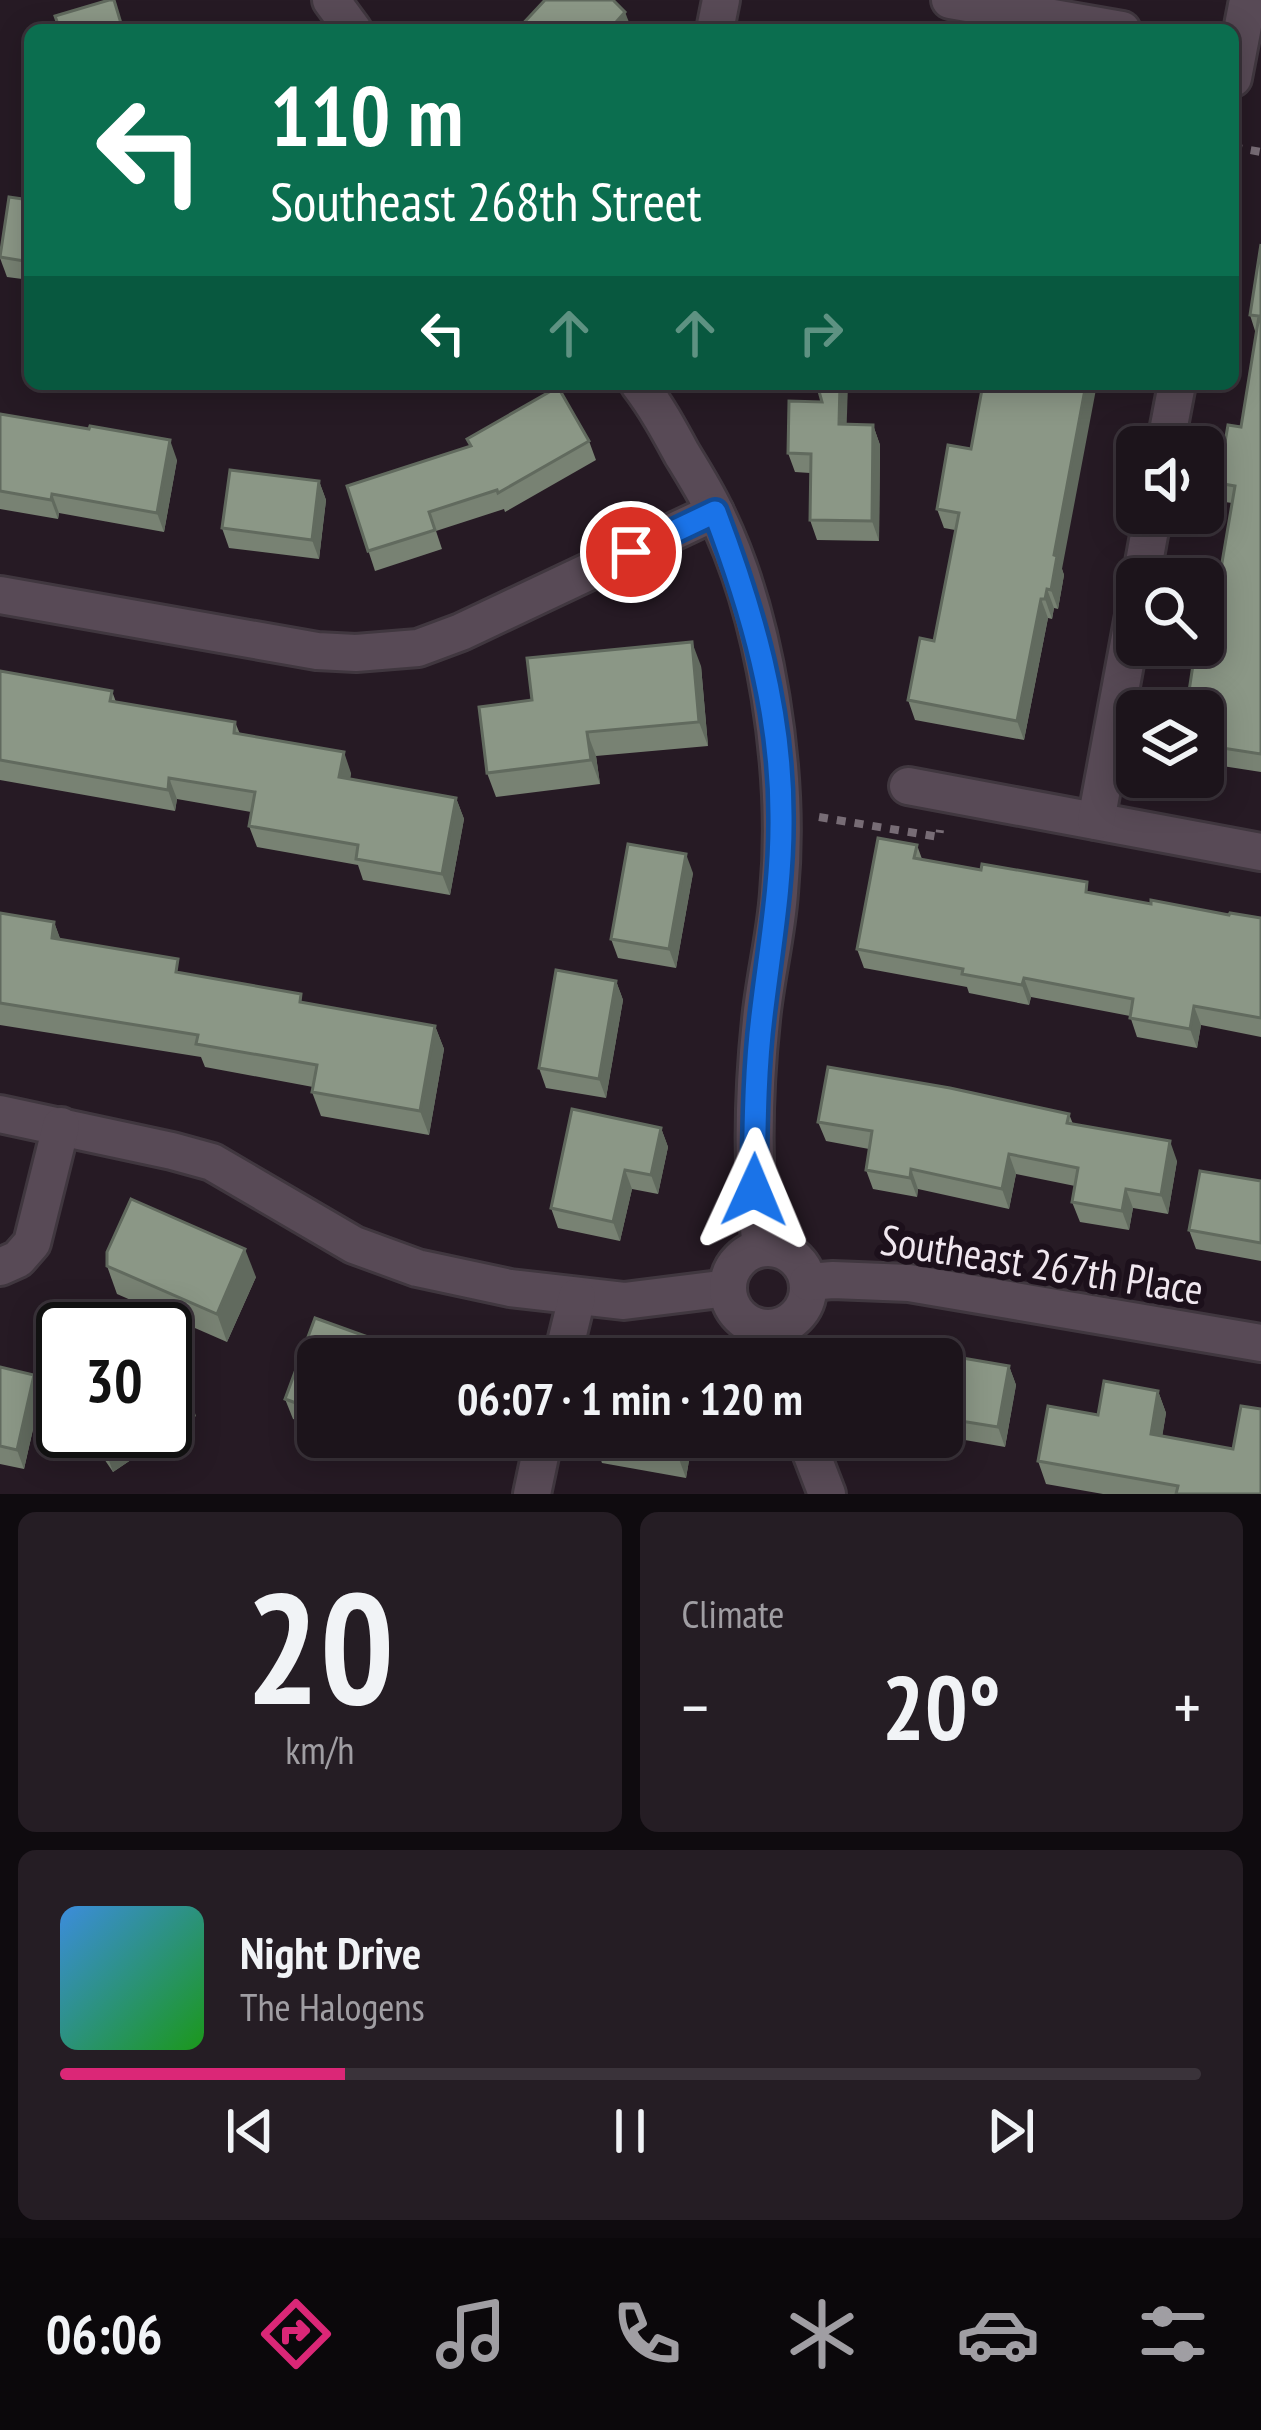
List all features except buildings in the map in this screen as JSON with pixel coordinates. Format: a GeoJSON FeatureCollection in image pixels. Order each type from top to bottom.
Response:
{"type":"FeatureCollection","features":[{"type":"Feature","properties":{"kind":"street"},"geometry":{"type":"LineString","coordinates":[[950,0],[1088,24]]}},
{"type":"Feature","properties":{"kind":"street"},"geometry":{"type":"LineString","coordinates":[[1239,41],[1248,0]]}},
{"type":"Feature","properties":{"kind":"street"},"geometry":{"type":"LineString","coordinates":[[644,390],[715,512],[746,594],[771,691],[781,817],[779,893],[756,1095],[754,1190],[761,1248]]}},
{"type":"Feature","properties":{"kind":"street"},"geometry":{"type":"LineString","coordinates":[[1169,426],[1176,390]]}},
{"type":"Feature","properties":{"kind":"street"},"geometry":{"type":"LineString","coordinates":[[0,595],[317,651],[418,648],[715,512]]}},
{"type":"Feature","properties":{"kind":"street"},"geometry":{"type":"LineString","coordinates":[[1096,821],[1125,666]]}},
{"type":"Feature","properties":{"kind":"street"},"geometry":{"type":"LineString","coordinates":[[908,786],[1261,852]]}},
{"type":"Feature","properties":{"kind":"street"},"geometry":{"type":"LineString","coordinates":[[0,1114],[212,1162],[353,1245],[417,1268],[487,1283],[624,1301],[728,1288]]}},
{"type":"Feature","properties":{"kind":"street"},"geometry":{"type":"LineString","coordinates":[[0,1268],[18,1259],[32,1243],[61,1126]]}},
{"type":"Feature","properties":{"kind":"street"},"geometry":{"type":"LineString","coordinates":[[772,1338],[734,1310],[728,1288],[735,1265],[746,1253],[761,1248],[792,1254],[803,1265],[808,1282],[802,1311],[782,1338]]}},
{"type":"Feature","properties":{"kind":"street","name":"Southeast 267th Place"},"geometry":{"type":"LineString","coordinates":[[808,1282],[909,1283],[1261,1343]]}},
{"type":"Feature","properties":{"kind":"street"},"geometry":{"type":"LineString","coordinates":[[567,1338],[577,1297]]}},
{"type":"Feature","properties":{"kind":"street"},"geometry":{"type":"LineString","coordinates":[[532,1494],[540,1458]]}},
{"type":"Feature","properties":{"kind":"street"},"geometry":{"type":"LineString","coordinates":[[813,1458],[827,1494]]}},
{"type":"Feature","properties":{"kind":"path"},"geometry":{"type":"LineString","coordinates":[[781,817],[832,818],[939,837],[946,794]]}},
{"type":"Feature","properties":{"kind":"route"},"geometry":{"type":"LineString","coordinates":[[631,552],[715,512],[746,594],[771,691],[781,808],[779,893],[761,1020],[754,1190]]}}]}
